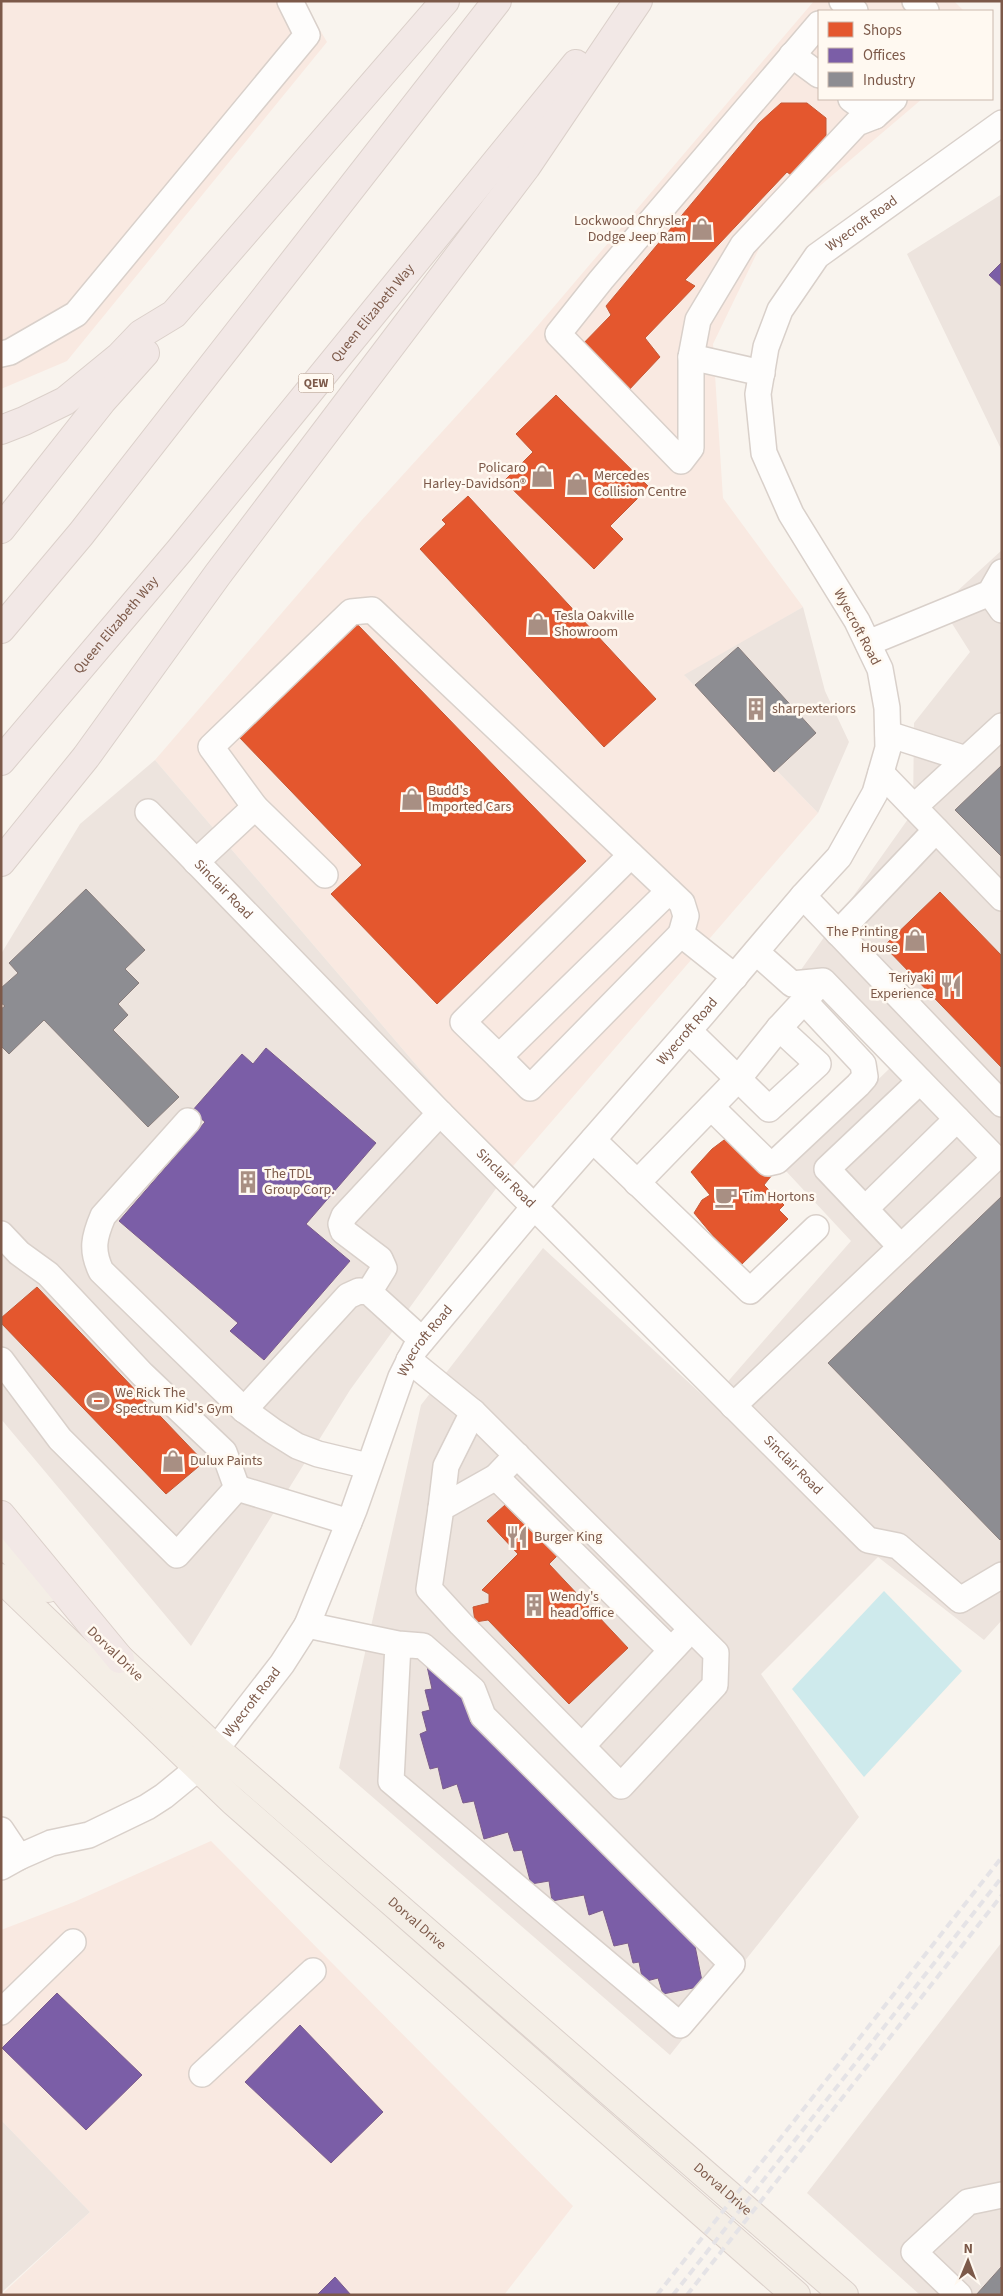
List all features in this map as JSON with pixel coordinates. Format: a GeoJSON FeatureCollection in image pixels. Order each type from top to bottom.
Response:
{"type":"FeatureCollection","features":[{"type":"Feature","properties":{"kind":"highway"},"geometry":{"type":"LineString","coordinates":[[1,430],[65,401],[120,356],[142,334],[174,314],[445,1]]}},
{"type":"Feature","properties":{"kind":"highway"},"geometry":{"type":"LineString","coordinates":[[1,629],[81,534],[497,1]]}},
{"type":"Feature","properties":{"kind":"highway","name":"Queen Elizabeth Way"},"geometry":{"type":"LineString","coordinates":[[1,761],[180,550],[628,1]]}},
{"type":"Feature","properties":{"kind":"highway"},"geometry":{"type":"LineString","coordinates":[[1,862],[86,757],[218,574],[526,167],[638,1]]}},
{"type":"Feature","properties":{"kind":"highway"},"geometry":{"type":"LineString","coordinates":[[1,529],[102,402],[154,343],[174,318],[174,314]]}},
{"type":"Feature","properties":{"kind":"highway"},"geometry":{"type":"LineString","coordinates":[[1,1515],[120,1659]]}},
{"type":"Feature","properties":{"kind":"main road","name":"Dorval Drive"},"geometry":{"type":"LineString","coordinates":[[1,1541],[120,1659],[216,1749],[844,2295]]}},
{"type":"Feature","properties":{"kind":"main road","name":"Dorval Drive"},"geometry":{"type":"LineString","coordinates":[[1,1578],[197,1768],[796,2295]]}},
{"type":"Feature","properties":{"kind":"street"},"geometry":{"type":"LineString","coordinates":[[1,354],[10,352],[76,314],[307,35],[290,1]]}},
{"type":"Feature","properties":{"kind":"street"},"geometry":{"type":"LineString","coordinates":[[842,1],[855,10]]}},
{"type":"Feature","properties":{"kind":"street"},"geometry":{"type":"LineString","coordinates":[[915,1],[925,10]]}},
{"type":"Feature","properties":{"kind":"street"},"geometry":{"type":"LineString","coordinates":[[817,31],[792,55],[601,280],[558,334],[680,461],[691,448],[691,357],[698,320],[743,245],[857,123],[875,116],[893,100]]}},
{"type":"Feature","properties":{"kind":"street"},"geometry":{"type":"LineString","coordinates":[[792,55],[818,74]]}},
{"type":"Feature","properties":{"kind":"street"},"geometry":{"type":"LineString","coordinates":[[853,100],[875,116]]}},
{"type":"Feature","properties":{"kind":"street","name":"Wyecroft Road"},"geometry":{"type":"LineString","coordinates":[[10,1862],[51,1843],[89,1835],[147,1808],[197,1768],[216,1749],[282,1664],[307,1625],[350,1522],[368,1466],[401,1377],[416,1350],[534,1207],[689,1031],[803,896],[839,857],[875,793],[888,748],[887,708],[880,669],[868,643],[857,621],[791,514],[764,453],[758,394],[766,347],[780,310],[817,256],[1002,122]]}},
{"type":"Feature","properties":{"kind":"street"},"geometry":{"type":"LineString","coordinates":[[691,357],[762,373]]}},
{"type":"Feature","properties":{"kind":"street"},"geometry":{"type":"LineString","coordinates":[[868,643],[998,592]]}},
{"type":"Feature","properties":{"kind":"street"},"geometry":{"type":"LineString","coordinates":[[325,875],[255,807],[211,747],[351,612],[372,610],[682,903],[686,916],[681,934],[530,1088],[463,1022],[630,855]]}},
{"type":"Feature","properties":{"kind":"street"},"geometry":{"type":"LineString","coordinates":[[914,807],[1002,726]]}},
{"type":"Feature","properties":{"kind":"street"},"geometry":{"type":"LineString","coordinates":[[888,734],[966,759]]}},
{"type":"Feature","properties":{"kind":"street"},"geometry":{"type":"LineString","coordinates":[[881,773],[1002,898]]}},
{"type":"Feature","properties":{"kind":"street"},"geometry":{"type":"LineString","coordinates":[[196,862],[255,807]]}},
{"type":"Feature","properties":{"kind":"street","name":"Sinclair Road"},"geometry":{"type":"LineString","coordinates":[[148,812],[440,1113],[868,1540],[898,1546],[960,1600],[1002,1575]]}},
{"type":"Feature","properties":{"kind":"street"},"geometry":{"type":"LineString","coordinates":[[838,933],[936,830]]}},
{"type":"Feature","properties":{"kind":"street"},"geometry":{"type":"LineString","coordinates":[[499,1057],[669,891]]}},
{"type":"Feature","properties":{"kind":"street"},"geometry":{"type":"LineString","coordinates":[[803,896],[1002,1104]]}},
{"type":"Feature","properties":{"kind":"street"},"geometry":{"type":"LineString","coordinates":[[681,934],[735,977]]}},
{"type":"Feature","properties":{"kind":"street"},"geometry":{"type":"LineString","coordinates":[[756,952],[792,984],[823,981]]}},
{"type":"Feature","properties":{"kind":"street"},"geometry":{"type":"LineString","coordinates":[[638,1183],[738,1079],[779,1028],[823,981]]}},
{"type":"Feature","properties":{"kind":"street"},"geometry":{"type":"LineString","coordinates":[[733,1406],[901,1247],[998,1160],[823,981]]}},
{"type":"Feature","properties":{"kind":"street"},"geometry":{"type":"LineString","coordinates":[[711,1107],[768,1163],[777,1161],[858,1085],[864,1077],[863,1064],[804,1001]]}},
{"type":"Feature","properties":{"kind":"street"},"geometry":{"type":"LineString","coordinates":[[689,1031],[769,1109],[818,1064],[779,1028]]}},
{"type":"Feature","properties":{"kind":"street"},"geometry":{"type":"LineString","coordinates":[[901,1247],[827,1169],[920,1081]]}},
{"type":"Feature","properties":{"kind":"street"},"geometry":{"type":"LineString","coordinates":[[369,1292],[384,1268],[380,1259],[343,1232],[341,1224],[344,1216],[440,1113]]}},
{"type":"Feature","properties":{"kind":"street"},"geometry":{"type":"LineString","coordinates":[[865,1209],[957,1119]]}},
{"type":"Feature","properties":{"kind":"street"},"geometry":{"type":"LineString","coordinates":[[188,1120],[103,1216],[95,1235],[95,1257],[101,1271],[244,1410],[297,1446],[318,1454],[368,1466]]}},
{"type":"Feature","properties":{"kind":"street"},"geometry":{"type":"LineString","coordinates":[[593,1140],[750,1291],[816,1228]]}},
{"type":"Feature","properties":{"kind":"street"},"geometry":{"type":"LineString","coordinates":[[1,1234],[19,1253],[48,1274],[142,1374],[224,1452],[237,1488]]}},
{"type":"Feature","properties":{"kind":"street"},"geometry":{"type":"LineString","coordinates":[[244,1410],[348,1296],[359,1291],[369,1292],[416,1350],[473,1412],[716,1653],[715,1685],[622,1786],[460,1624],[429,1589],[446,1466],[473,1412]]}},
{"type":"Feature","properties":{"kind":"street"},"geometry":{"type":"LineString","coordinates":[[1,1360],[60,1439],[176,1555],[237,1488]]}},
{"type":"Feature","properties":{"kind":"street"},"geometry":{"type":"LineString","coordinates":[[441,1508],[496,1477],[517,1455]]}},
{"type":"Feature","properties":{"kind":"street"},"geometry":{"type":"LineString","coordinates":[[496,1477],[671,1650]]}},
{"type":"Feature","properties":{"kind":"street"},"geometry":{"type":"LineString","coordinates":[[237,1488],[350,1522]]}},
{"type":"Feature","properties":{"kind":"street"},"geometry":{"type":"LineString","coordinates":[[307,1625],[398,1644],[423,1646],[473,1690],[483,1716],[732,1964],[680,2025],[391,1781],[398,1644]]}},
{"type":"Feature","properties":{"kind":"street"},"geometry":{"type":"LineString","coordinates":[[583,1745],[692,1629]]}},
{"type":"Feature","properties":{"kind":"street"},"geometry":{"type":"LineString","coordinates":[[1,1830],[10,1862]]}},
{"type":"Feature","properties":{"kind":"street"},"geometry":{"type":"LineString","coordinates":[[1,2012],[73,1942]]}},
{"type":"Feature","properties":{"kind":"street"},"geometry":{"type":"LineString","coordinates":[[202,2074],[313,1971]]}},
{"type":"Feature","properties":{"kind":"street"},"geometry":{"type":"LineString","coordinates":[[959,2295],[914,2252],[968,2202],[1002,2195]]}},
{"type":"Feature","properties":{"kind":"shaded area"},"geometry":{"type":"Polygon","coordinates":[[[1,1],[303,1],[327,42],[67,361],[1,389],[1,1]]]}},
{"type":"Feature","properties":{"kind":"shaded area"},"geometry":{"type":"Polygon","coordinates":[[[814,1],[954,1],[963,10],[818,10],[818,100],[921,100],[768,230],[713,344],[723,498],[803,607],[685,676],[818,813],[508,1172],[155,760],[361,521],[529,336],[814,1]]]}},
{"type":"Feature","properties":{"kind":"shaded area"},"geometry":{"type":"Polygon","coordinates":[[[1002,194],[1002,451],[907,254],[1002,194]]]}},
{"type":"Feature","properties":{"kind":"shaded area"},"geometry":{"type":"Polygon","coordinates":[[[1002,550],[1002,1620],[984,1640],[878,1557],[761,1674],[859,1817],[670,2055],[339,1768],[421,1405],[543,1248],[710,1402],[851,1241],[785,1170],[890,1068],[798,974],[913,812],[914,723],[970,652],[941,606],[1002,550]]]}},
{"type":"Feature","properties":{"kind":"shaded area"},"geometry":{"type":"Polygon","coordinates":[[[803,607],[825,691],[849,742],[818,813],[684,675],[803,607]]]}},
{"type":"Feature","properties":{"kind":"shaded area"},"geometry":{"type":"Polygon","coordinates":[[[155,760],[508,1172],[350,1390],[191,1646],[1,1419],[1,954],[80,824],[155,760]]]}},
{"type":"Feature","properties":{"kind":"shaded area"},"geometry":{"type":"Polygon","coordinates":[[[211,1841],[573,2206],[504,2295],[1,2295],[90,2212],[1,2120],[1,1930],[74,1902],[211,1841]]]}},
{"type":"Feature","properties":{"kind":"shaded area"},"geometry":{"type":"Polygon","coordinates":[[[1002,1942],[1002,2295],[920,2295],[807,2193],[1002,1942]]]}},
{"type":"Feature","properties":{"kind":"shaded area"},"geometry":{"type":"Polygon","coordinates":[[[1,2120],[90,2212],[1,2293],[1,2120]]]}},
{"type":"Feature","properties":{"kind":"water"},"geometry":{"type":"Polygon","coordinates":[[[884,1591],[962,1671],[864,1777],[792,1689],[884,1591]]]}},
{"type":"Feature","properties":{"kind":"building: Shops","name":"Lockwood Chrysler Dodge Jeep Ram"},"geometry":{"type":"Polygon","coordinates":[[[781,103],[807,103],[826,118],[826,137],[795,178],[787,172],[685,280],[695,286],[645,338],[660,357],[627,392],[577,350],[611,315],[606,306],[759,123],[781,103]]]}},
{"type":"Feature","properties":{"kind":"building: Shops","name":"Mercedes Collision Centre"},"geometry":{"type":"Polygon","coordinates":[[[556,395],[649,487],[610,526],[623,539],[594,569],[504,481],[533,452],[516,434],[556,395]]]}},
{"type":"Feature","properties":{"kind":"building: Shops","name":"Tesla Oakville Showroom"},"geometry":{"type":"Polygon","coordinates":[[[468,496],[656,699],[604,747],[420,549],[446,524],[442,520],[468,496]]]}},
{"type":"Feature","properties":{"kind":"building: Shops","name":"Budd's Imported Cars"},"geometry":{"type":"Polygon","coordinates":[[[357,624],[586,861],[437,1004],[331,894],[362,865],[239,737],[357,624]]]}},
{"type":"Feature","properties":{"kind":"building: Shops"},"geometry":{"type":"Polygon","coordinates":[[[940,892],[1002,956],[1002,1068],[884,946],[940,892]]]}},
{"type":"Feature","properties":{"kind":"building: Shops"},"geometry":{"type":"Polygon","coordinates":[[[732,1134],[772,1175],[764,1185],[784,1205],[779,1210],[788,1219],[739,1267],[694,1213],[702,1200],[710,1195],[691,1172],[712,1149],[732,1134]]]}},
{"type":"Feature","properties":{"kind":"building: Shops"},"geometry":{"type":"Polygon","coordinates":[[[37,1287],[204,1462],[166,1494],[1,1323],[1,1318],[37,1287]]]}},
{"type":"Feature","properties":{"kind":"building: Shops","name":"Wendy's head office"},"geometry":{"type":"Polygon","coordinates":[[[505,1505],[521,1522],[526,1518],[559,1554],[549,1564],[628,1648],[569,1704],[488,1620],[475,1622],[473,1607],[489,1603],[489,1594],[482,1590],[518,1554],[487,1521],[505,1505]]]}},
{"type":"Feature","properties":{"kind":"building: Offices"},"geometry":{"type":"Polygon","coordinates":[[[1002,262],[1002,287],[989,275],[1002,262]]]}},
{"type":"Feature","properties":{"kind":"building: Offices","name":"The TDL Group Corp."},"geometry":{"type":"Polygon","coordinates":[[[266,1048],[376,1143],[306,1224],[350,1261],[264,1360],[230,1331],[238,1323],[119,1221],[205,1122],[192,1111],[242,1054],[253,1064],[266,1048]]]}},
{"type":"Feature","properties":{"kind":"building: Offices"},"geometry":{"type":"Polygon","coordinates":[[[425,1657],[464,1698],[470,1722],[695,1946],[703,1986],[663,1994],[658,1978],[643,1982],[639,1962],[633,1963],[628,1943],[614,1946],[603,1910],[589,1915],[584,1895],[552,1901],[549,1881],[531,1884],[522,1850],[514,1851],[508,1832],[484,1839],[474,1801],[463,1803],[457,1784],[443,1789],[438,1767],[430,1769],[420,1734],[427,1731],[422,1712],[430,1710],[425,1690],[432,1689],[425,1657]]]}},
{"type":"Feature","properties":{"kind":"building: Offices"},"geometry":{"type":"Polygon","coordinates":[[[57,1993],[142,2075],[86,2130],[2,2048],[57,1993]]]}},
{"type":"Feature","properties":{"kind":"building: Offices"},"geometry":{"type":"Polygon","coordinates":[[[300,2025],[383,2112],[331,2163],[245,2082],[300,2025]]]}},
{"type":"Feature","properties":{"kind":"building: Offices"},"geometry":{"type":"Polygon","coordinates":[[[335,2277],[351,2295],[317,2295],[335,2277]]]}},
{"type":"Feature","properties":{"kind":"building: Industry","name":"sharpexteriors"},"geometry":{"type":"Polygon","coordinates":[[[738,647],[816,733],[774,772],[695,685],[738,647]]]}},
{"type":"Feature","properties":{"kind":"building: Industry"},"geometry":{"type":"Polygon","coordinates":[[[1002,765],[1002,857],[955,810],[1002,765]]]}},
{"type":"Feature","properties":{"kind":"building: Industry"},"geometry":{"type":"Polygon","coordinates":[[[86,889],[145,950],[125,969],[139,983],[118,1004],[128,1015],[113,1030],[179,1097],[148,1127],[44,1020],[9,1054],[1,1046],[1,1009],[5,1006],[1,1003],[1,988],[18,973],[9,963],[86,889]]]}},
{"type":"Feature","properties":{"kind":"building: Industry"},"geometry":{"type":"Polygon","coordinates":[[[1002,1196],[1002,1538],[1000,1540],[828,1363],[1002,1196]]]}},
{"type":"Feature","properties":{"kind":"building: Industry"},"geometry":{"type":"Polygon","coordinates":[[[1002,2266],[1002,2295],[976,2295],[1002,2266]]]}},
{"type":"Feature","properties":{"kind":"railway"},"geometry":{"type":"LineString","coordinates":[[657,2295],[1002,1857]]}},
{"type":"Feature","properties":{"kind":"railway"},"geometry":{"type":"LineString","coordinates":[[673,2295],[1002,1877]]}},
{"type":"Feature","properties":{"kind":"railway"},"geometry":{"type":"LineString","coordinates":[[687,2295],[1002,1895]]}},
{"type":"Feature","properties":{"kind":"place","name":"Lockwood Chrysler Dodge Jeep Ram"},"geometry":{"type":"Point","coordinates":[702,229]}},
{"type":"Feature","properties":{"kind":"place","name":"Policaro Harley-Davidson®"},"geometry":{"type":"Point","coordinates":[542,476]}},
{"type":"Feature","properties":{"kind":"place","name":"Mercedes Collision Centre"},"geometry":{"type":"Point","coordinates":[577,484]}},
{"type":"Feature","properties":{"kind":"place","name":"Tesla Oakville Showroom"},"geometry":{"type":"Point","coordinates":[538,624]}},
{"type":"Feature","properties":{"kind":"place","name":"sharpexteriors"},"geometry":{"type":"Point","coordinates":[756,709]}},
{"type":"Feature","properties":{"kind":"place","name":"Budd's Imported Cars"},"geometry":{"type":"Point","coordinates":[412,799]}},
{"type":"Feature","properties":{"kind":"place","name":"The Printing House"},"geometry":{"type":"Point","coordinates":[915,940]}},
{"type":"Feature","properties":{"kind":"place","name":"Teriyaki Experience"},"geometry":{"type":"Point","coordinates":[951,986]}},
{"type":"Feature","properties":{"kind":"place","name":"The TDL Group Corp."},"geometry":{"type":"Point","coordinates":[248,1182]}},
{"type":"Feature","properties":{"kind":"place","name":"Tim Hortons"},"geometry":{"type":"Point","coordinates":[726,1197]}},
{"type":"Feature","properties":{"kind":"place","name":"We Rick The Spectrum Kid's Gym"},"geometry":{"type":"Point","coordinates":[98,1401]}},
{"type":"Feature","properties":{"kind":"place","name":"Dulux Paints"},"geometry":{"type":"Point","coordinates":[173,1461]}},
{"type":"Feature","properties":{"kind":"place","name":"Burger King"},"geometry":{"type":"Point","coordinates":[517,1537]}},
{"type":"Feature","properties":{"kind":"place","name":"Wendy's head office"},"geometry":{"type":"Point","coordinates":[534,1605]}}]}
